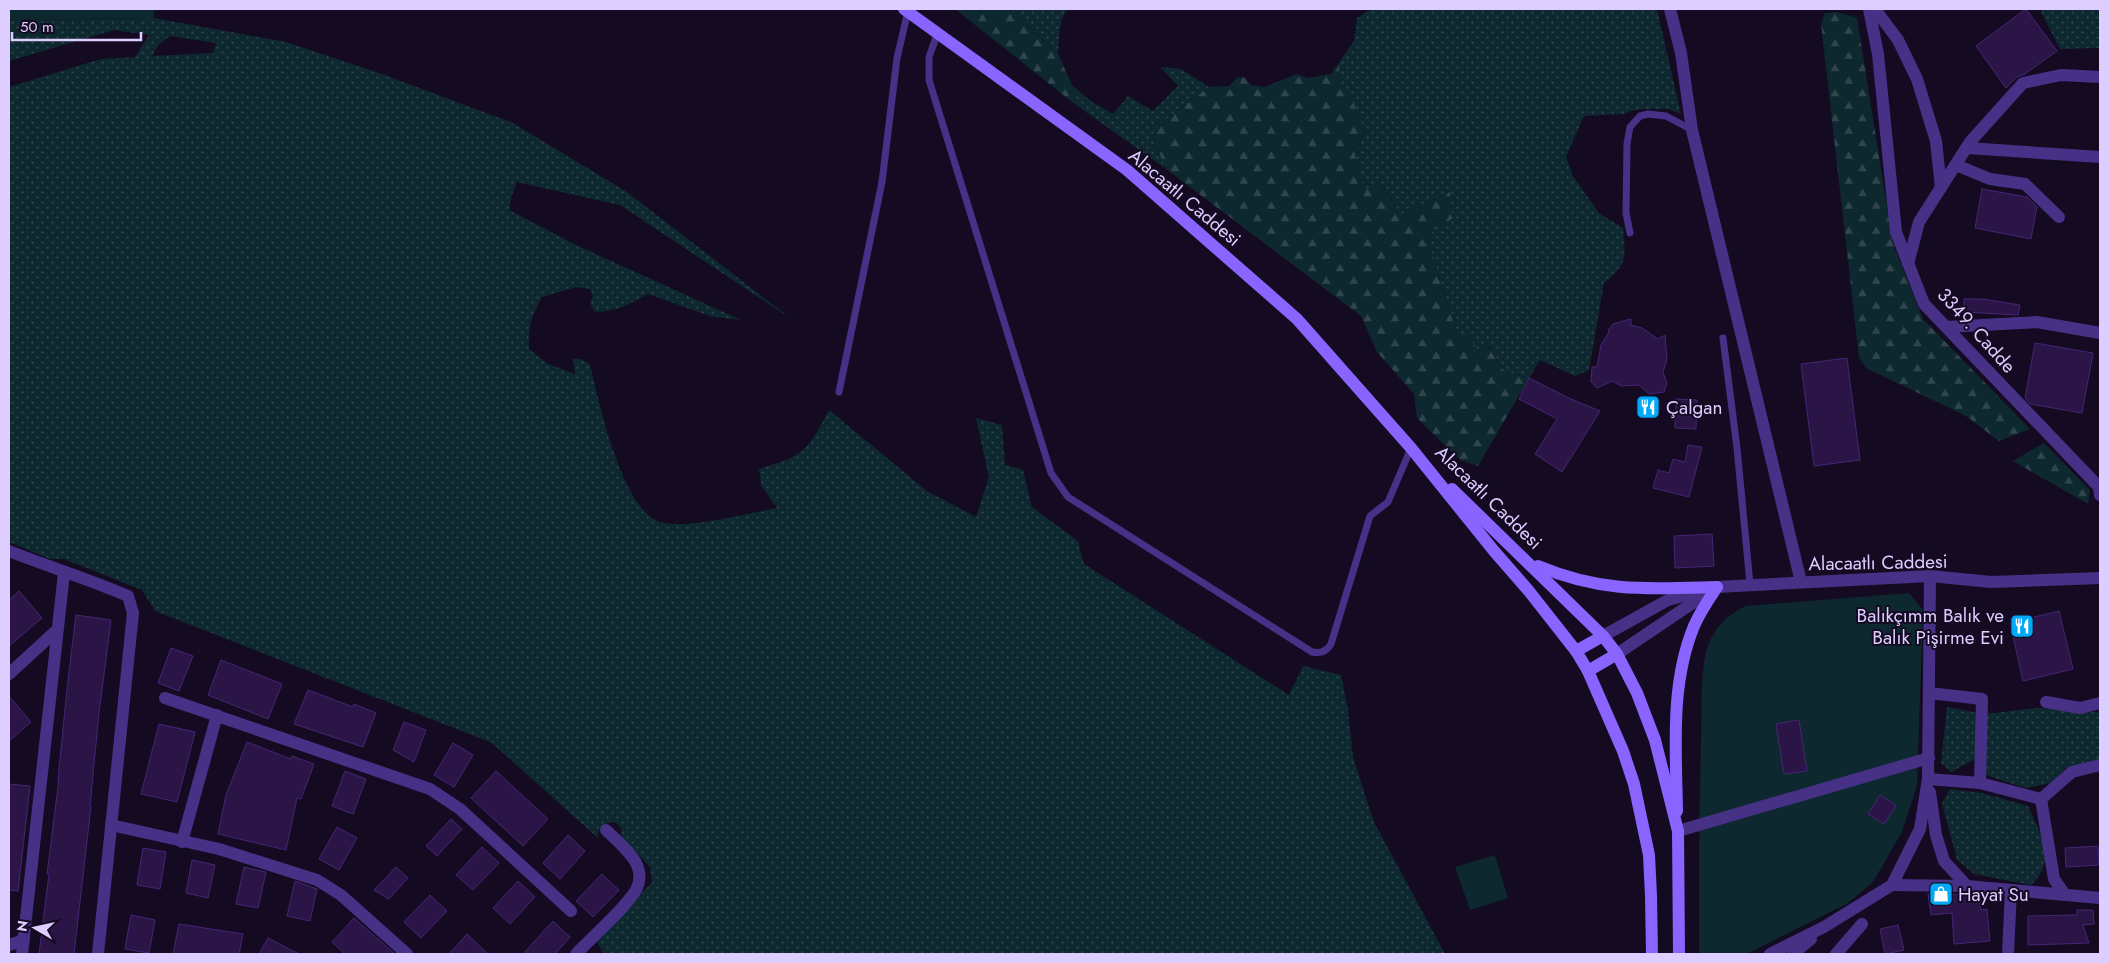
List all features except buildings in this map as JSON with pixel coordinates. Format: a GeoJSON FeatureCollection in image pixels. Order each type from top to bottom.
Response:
{"type":"FeatureCollection","features":[{"type":"Feature","properties":{"kind":"main road","name":"Alacaatlı Caddesi"},"geometry":{"type":"LineString","coordinates":[[906,10],[1126,170],[1297,319],[1411,448],[1576,651],[1588,671],[1617,654],[1603,636],[1411,448]]}},
{"type":"Feature","properties":{"kind":"main road"},"geometry":{"type":"LineString","coordinates":[[1531,564],[1577,580],[1609,587],[1638,589],[1717,587]]}},
{"type":"Feature","properties":{"kind":"main road"},"geometry":{"type":"LineString","coordinates":[[1679,954],[1675,727],[1684,658],[1694,627],[1717,587]]}},
{"type":"Feature","properties":{"kind":"main road","name":"Alacaatlı Caddesi"},"geometry":{"type":"LineString","coordinates":[[1576,651],[1603,636]]}},
{"type":"Feature","properties":{"kind":"main road"},"geometry":{"type":"LineString","coordinates":[[1617,654],[1637,693],[1655,740],[1678,831]]}},
{"type":"Feature","properties":{"kind":"main road"},"geometry":{"type":"LineString","coordinates":[[1588,671],[1623,751],[1634,784],[1645,832],[1651,896],[1652,954]]}},
{"type":"Feature","properties":{"kind":"street"},"geometry":{"type":"LineString","coordinates":[[1670,9],[1682,53],[1692,130],[1801,582]]}},
{"type":"Feature","properties":{"kind":"street","name":"3349. Cadde"},"geometry":{"type":"LineString","coordinates":[[1869,9],[1878,54],[1896,232],[1924,304],[2100,489]]}},
{"type":"Feature","properties":{"kind":"street"},"geometry":{"type":"LineString","coordinates":[[1874,9],[1898,40],[1917,79],[1936,141],[1941,188]]}},
{"type":"Feature","properties":{"kind":"street"},"geometry":{"type":"LineString","coordinates":[[1908,264],[1919,222],[1967,148],[2023,84],[2061,75],[2100,77]]}},
{"type":"Feature","properties":{"kind":"street"},"geometry":{"type":"LineString","coordinates":[[1967,148],[2100,157]]}},
{"type":"Feature","properties":{"kind":"street"},"geometry":{"type":"LineString","coordinates":[[1956,165],[1990,179],[2025,184],[2059,217]]}},
{"type":"Feature","properties":{"kind":"street"},"geometry":{"type":"LineString","coordinates":[[1946,326],[2037,322],[2100,333]]}},
{"type":"Feature","properties":{"kind":"street"},"geometry":{"type":"LineString","coordinates":[[9,551],[64,572],[87,578],[128,596],[133,613],[98,954]]}},
{"type":"Feature","properties":{"kind":"street"},"geometry":{"type":"LineString","coordinates":[[22,954],[64,572]]}},
{"type":"Feature","properties":{"kind":"street"},"geometry":{"type":"LineString","coordinates":[[1770,954],[1824,928],[1892,885],[1920,829],[1928,779],[1929,758],[1930,576]]}},
{"type":"Feature","properties":{"kind":"street","name":"Alacaatlı Caddesi"},"geometry":{"type":"LineString","coordinates":[[1603,636],[1668,600],[1717,587],[1930,576],[1991,582],[2100,578]]}},
{"type":"Feature","properties":{"kind":"street","name":"Alacaatlı Caddesi"},"geometry":{"type":"LineString","coordinates":[[1617,654],[1717,587]]}},
{"type":"Feature","properties":{"kind":"street"},"geometry":{"type":"LineString","coordinates":[[9,674],[57,630]]}},
{"type":"Feature","properties":{"kind":"street"},"geometry":{"type":"LineString","coordinates":[[1929,693],[1982,700],[1980,782]]}},
{"type":"Feature","properties":{"kind":"street"},"geometry":{"type":"LineString","coordinates":[[165,698],[430,789],[460,809],[571,911]]}},
{"type":"Feature","properties":{"kind":"street"},"geometry":{"type":"LineString","coordinates":[[2046,702],[2080,708],[2100,703]]}},
{"type":"Feature","properties":{"kind":"street"},"geometry":{"type":"LineString","coordinates":[[182,842],[217,715]]}},
{"type":"Feature","properties":{"kind":"street"},"geometry":{"type":"LineString","coordinates":[[1678,831],[1929,758]]}},
{"type":"Feature","properties":{"kind":"street"},"geometry":{"type":"LineString","coordinates":[[2041,799],[2072,772],[2100,764]]}},
{"type":"Feature","properties":{"kind":"street"},"geometry":{"type":"LineString","coordinates":[[1928,779],[1980,782],[2041,799]]}},
{"type":"Feature","properties":{"kind":"street"},"geometry":{"type":"LineString","coordinates":[[1928,779],[1936,835],[1944,862],[1967,886]]}},
{"type":"Feature","properties":{"kind":"street"},"geometry":{"type":"LineString","coordinates":[[2041,799],[2054,880],[2065,894]]}},
{"type":"Feature","properties":{"kind":"street"},"geometry":{"type":"LineString","coordinates":[[111,825],[219,849],[317,880],[341,895],[407,954]]}},
{"type":"Feature","properties":{"kind":"street"},"geometry":{"type":"LineString","coordinates":[[576,954],[629,899],[637,888],[639,881],[639,873],[635,861],[606,830]]}},
{"type":"Feature","properties":{"kind":"street"},"geometry":{"type":"LineString","coordinates":[[1892,885],[1967,886],[2100,898]]}},
{"type":"Feature","properties":{"kind":"street"},"geometry":{"type":"LineString","coordinates":[[2008,954],[2011,890]]}},
{"type":"Feature","properties":{"kind":"street"},"geometry":{"type":"LineString","coordinates":[[1836,954],[1862,924]]}},
{"type":"Feature","properties":{"kind":"street"},"geometry":{"type":"LineString","coordinates":[[1793,954],[1824,928]]}},
{"type":"Feature","properties":{"kind":"street"},"geometry":{"type":"LineString","coordinates":[[9,945],[24,940]]}},
{"type":"Feature","properties":{"kind":"lane"},"geometry":{"type":"LineString","coordinates":[[839,392],[882,182],[897,58],[906,10]]}},
{"type":"Feature","properties":{"kind":"lane"},"geometry":{"type":"LineString","coordinates":[[938,32],[928,57],[929,80],[1052,473],[1068,496],[1312,652],[1317,653],[1328,650],[1331,644],[1370,516],[1388,502],[1411,448]]}},
{"type":"Feature","properties":{"kind":"lane"},"geometry":{"type":"LineString","coordinates":[[1630,233],[1626,212],[1630,126],[1640,116],[1648,114],[1666,116],[1692,130]]}},
{"type":"Feature","properties":{"kind":"lane"},"geometry":{"type":"LineString","coordinates":[[1723,338],[1737,448],[1750,584]]}},
{"type":"Feature","properties":{"kind":"green space"},"geometry":{"type":"Polygon","coordinates":[[[9,9],[155,9],[153,18],[9,20],[9,9]]]}},
{"type":"Feature","properties":{"kind":"green space"},"geometry":{"type":"Polygon","coordinates":[[[955,9],[1009,9],[1058,54],[1072,85],[1076,105],[955,9]]]}},
{"type":"Feature","properties":{"kind":"green space"},"geometry":{"type":"Polygon","coordinates":[[[1009,9],[1068,9],[1062,19],[1058,54],[1009,9]]]}},
{"type":"Feature","properties":{"kind":"green space"},"geometry":{"type":"Polygon","coordinates":[[[1371,9],[1657,9],[1681,114],[1668,109],[1644,109],[1624,114],[1584,116],[1566,157],[1573,176],[1599,213],[1623,228],[1624,259],[1618,270],[1604,283],[1589,370],[1575,376],[1540,360],[1529,378],[1504,371],[1489,346],[1479,352],[1457,335],[1428,240],[1433,231],[1453,218],[1449,192],[1401,215],[1383,186],[1365,191],[1355,156],[1365,129],[1338,84],[1340,61],[1354,41],[1357,18],[1371,9]]]}},
{"type":"Feature","properties":{"kind":"green space"},"geometry":{"type":"Polygon","coordinates":[[[2042,9],[2100,9],[2100,48],[2060,49],[2041,12],[2042,9]]]}},
{"type":"Feature","properties":{"kind":"green space"},"geometry":{"type":"Polygon","coordinates":[[[1837,12],[1857,18],[1893,244],[1923,319],[2030,429],[1999,441],[1966,416],[1866,368],[1859,357],[1821,24],[1825,13],[1837,12]]]}},
{"type":"Feature","properties":{"kind":"green space"},"geometry":{"type":"Polygon","coordinates":[[[153,18],[286,42],[382,74],[511,122],[627,192],[790,318],[620,205],[517,182],[509,210],[576,245],[741,320],[710,316],[648,294],[623,307],[595,312],[590,303],[593,295],[590,289],[576,287],[542,297],[533,316],[529,334],[529,349],[548,364],[575,374],[573,359],[581,359],[590,364],[606,427],[623,476],[634,497],[646,513],[660,522],[685,524],[777,508],[761,485],[759,469],[786,460],[803,450],[815,435],[829,410],[927,491],[976,517],[989,477],[976,418],[1002,425],[1005,465],[1023,470],[1032,507],[1078,541],[1084,564],[1289,695],[1303,666],[1341,675],[1348,710],[1353,757],[1374,822],[1445,954],[604,954],[597,942],[652,882],[650,867],[621,836],[621,829],[616,823],[614,822],[602,827],[598,838],[492,743],[155,611],[142,590],[64,559],[50,559],[9,542],[9,87],[101,59],[135,57],[149,35],[114,30],[9,61],[9,20],[153,18]],[[170,36],[158,45],[152,56],[213,53],[216,43],[170,36]]]}},
{"type":"Feature","properties":{"kind":"green space"},"geometry":{"type":"Polygon","coordinates":[[[1340,61],[1338,84],[1350,95],[1365,129],[1355,156],[1365,190],[1383,186],[1401,214],[1450,192],[1453,218],[1433,231],[1428,240],[1457,335],[1469,336],[1479,352],[1488,346],[1504,371],[1529,378],[1478,466],[1460,460],[1417,418],[1414,394],[1377,352],[1361,316],[1166,169],[1152,136],[1159,125],[1209,87],[1229,86],[1238,77],[1244,77],[1251,85],[1265,87],[1296,74],[1308,78],[1331,74],[1340,61]]]}},
{"type":"Feature","properties":{"kind":"green space"},"geometry":{"type":"Polygon","coordinates":[[[1160,67],[1181,69],[1209,87],[1159,125],[1152,136],[1166,169],[1076,105],[1072,85],[1092,102],[1113,114],[1128,96],[1153,111],[1178,86],[1160,67]]]}},
{"type":"Feature","properties":{"kind":"green space"},"geometry":{"type":"Polygon","coordinates":[[[2044,443],[2090,490],[2088,504],[2013,461],[2044,443]]]}},
{"type":"Feature","properties":{"kind":"green space"},"geometry":{"type":"Polygon","coordinates":[[[1909,593],[1923,610],[1917,786],[1902,832],[1873,882],[1848,903],[1747,954],[1699,954],[1702,688],[1705,657],[1714,633],[1731,615],[1746,606],[1909,593]]]}},
{"type":"Feature","properties":{"kind":"green space"},"geometry":{"type":"Polygon","coordinates":[[[1947,707],[1978,713],[1979,757],[1951,772],[1941,763],[1947,707]]]}},
{"type":"Feature","properties":{"kind":"green space"},"geometry":{"type":"Polygon","coordinates":[[[2036,708],[2097,712],[2100,710],[2100,759],[2066,768],[2051,783],[2025,788],[1983,774],[1986,714],[2036,708]]]}},
{"type":"Feature","properties":{"kind":"green space"},"geometry":{"type":"Polygon","coordinates":[[[1950,789],[1982,793],[2028,806],[2041,837],[2045,856],[2044,866],[2039,876],[2031,885],[1974,874],[1957,860],[1942,803],[1950,789]]]}},
{"type":"Feature","properties":{"kind":"green space"},"geometry":{"type":"Polygon","coordinates":[[[1495,855],[1508,898],[1470,910],[1455,867],[1495,855]]]}},
{"type":"Feature","properties":{"kind":"place","name":"Çalgan"},"geometry":{"type":"Point","coordinates":[1648,407]}},
{"type":"Feature","properties":{"kind":"place","name":"Balıkçımm Balık ve Balık Pişirme Evi"},"geometry":{"type":"Point","coordinates":[2022,626]}},
{"type":"Feature","properties":{"kind":"place","name":"Hayat Su"},"geometry":{"type":"Point","coordinates":[1941,894]}}]}
